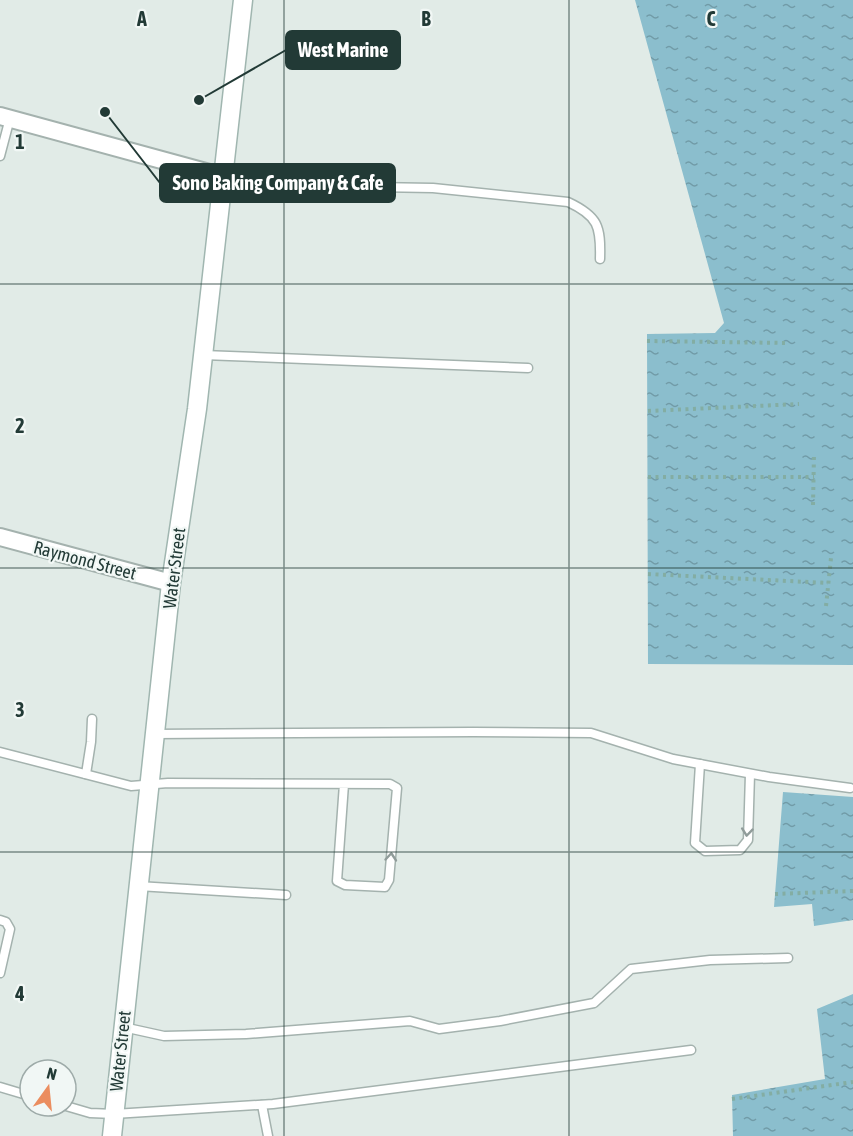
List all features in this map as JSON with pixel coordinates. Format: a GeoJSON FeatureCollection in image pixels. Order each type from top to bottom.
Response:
{"type":"FeatureCollection","features":[{"type":"Feature","properties":{"kind":"main road","name":"Water Street"},"geometry":{"type":"LineString","coordinates":[[112,1136],[171,583],[203,355],[243,0]]}},
{"type":"Feature","properties":{"kind":"street"},"geometry":{"type":"LineString","coordinates":[[5,117],[224,177]]}},
{"type":"Feature","properties":{"kind":"street","name":"Raymond Street"},"geometry":{"type":"LineString","coordinates":[[0,537],[171,583]]}},
{"type":"Feature","properties":{"kind":"lane"},"geometry":{"type":"LineString","coordinates":[[0,156],[5,117]]}},
{"type":"Feature","properties":{"kind":"lane"},"geometry":{"type":"LineString","coordinates":[[224,177],[247,185],[433,188],[568,202],[583,209],[596,222],[601,236],[600,259]]}},
{"type":"Feature","properties":{"kind":"lane"},"geometry":{"type":"LineString","coordinates":[[203,355],[528,368]]}},
{"type":"Feature","properties":{"kind":"lane"},"geometry":{"type":"LineString","coordinates":[[86,774],[92,719]]}},
{"type":"Feature","properties":{"kind":"lane"},"geometry":{"type":"LineString","coordinates":[[154,735],[591,733],[673,759],[750,774],[850,788]]}},
{"type":"Feature","properties":{"kind":"lane"},"geometry":{"type":"LineString","coordinates":[[0,752],[130,786],[168,783],[390,784],[397,788],[389,880],[385,886],[345,885],[337,882],[344,784]]}},
{"type":"Feature","properties":{"kind":"lane"},"geometry":{"type":"LineString","coordinates":[[699,764],[695,843],[705,851],[740,850],[748,840],[750,774]]}},
{"type":"Feature","properties":{"kind":"lane"},"geometry":{"type":"LineString","coordinates":[[137,886],[286,895]]}},
{"type":"Feature","properties":{"kind":"lane"},"geometry":{"type":"LineString","coordinates":[[0,920],[6,922],[10,929],[0,973]]}},
{"type":"Feature","properties":{"kind":"lane"},"geometry":{"type":"LineString","coordinates":[[122,1027],[164,1036],[246,1034],[410,1021],[439,1029],[500,1021],[594,1003],[631,969],[710,960],[788,958]]}},
{"type":"Feature","properties":{"kind":"lane"},"geometry":{"type":"LineString","coordinates":[[78,1110],[90,1113],[114,1114],[262,1105],[691,1050]]}},
{"type":"Feature","properties":{"kind":"lane"},"geometry":{"type":"LineString","coordinates":[[0,1087],[18,1092]]}},
{"type":"Feature","properties":{"kind":"lane"},"geometry":{"type":"LineString","coordinates":[[262,1105],[268,1136]]}},
{"type":"Feature","properties":{"kind":"path"},"geometry":{"type":"LineString","coordinates":[[647,341],[787,343]]}},
{"type":"Feature","properties":{"kind":"path"},"geometry":{"type":"LineString","coordinates":[[648,411],[799,404]]}},
{"type":"Feature","properties":{"kind":"path"},"geometry":{"type":"LineString","coordinates":[[813,505],[814,454]]}},
{"type":"Feature","properties":{"kind":"path"},"geometry":{"type":"LineString","coordinates":[[648,477],[814,477]]}},
{"type":"Feature","properties":{"kind":"path"},"geometry":{"type":"LineString","coordinates":[[826,606],[831,558]]}},
{"type":"Feature","properties":{"kind":"path"},"geometry":{"type":"LineString","coordinates":[[648,574],[828,583]]}},
{"type":"Feature","properties":{"kind":"path"},"geometry":{"type":"LineString","coordinates":[[775,894],[853,891]]}},
{"type":"Feature","properties":{"kind":"path"},"geometry":{"type":"LineString","coordinates":[[732,1099],[853,1082]]}},
{"type":"Feature","properties":{"kind":"water"},"geometry":{"type":"Polygon","coordinates":[[[635,0],[853,0],[853,665],[648,664],[647,334],[715,333],[724,323],[635,0]]]}},
{"type":"Feature","properties":{"kind":"water"},"geometry":{"type":"Polygon","coordinates":[[[783,792],[853,797],[853,920],[814,926],[812,904],[774,907],[783,792]]]}},
{"type":"Feature","properties":{"kind":"water"},"geometry":{"type":"Polygon","coordinates":[[[853,994],[853,1136],[733,1136],[732,1095],[825,1079],[817,1009],[853,994]]]}},
{"type":"Feature","properties":{"kind":"place","name":"West Marine"},"geometry":{"type":"Point","coordinates":[199,100]}},
{"type":"Feature","properties":{"kind":"place","name":"Sono Baking Company & Cafe"},"geometry":{"type":"Point","coordinates":[105,112]}}]}
